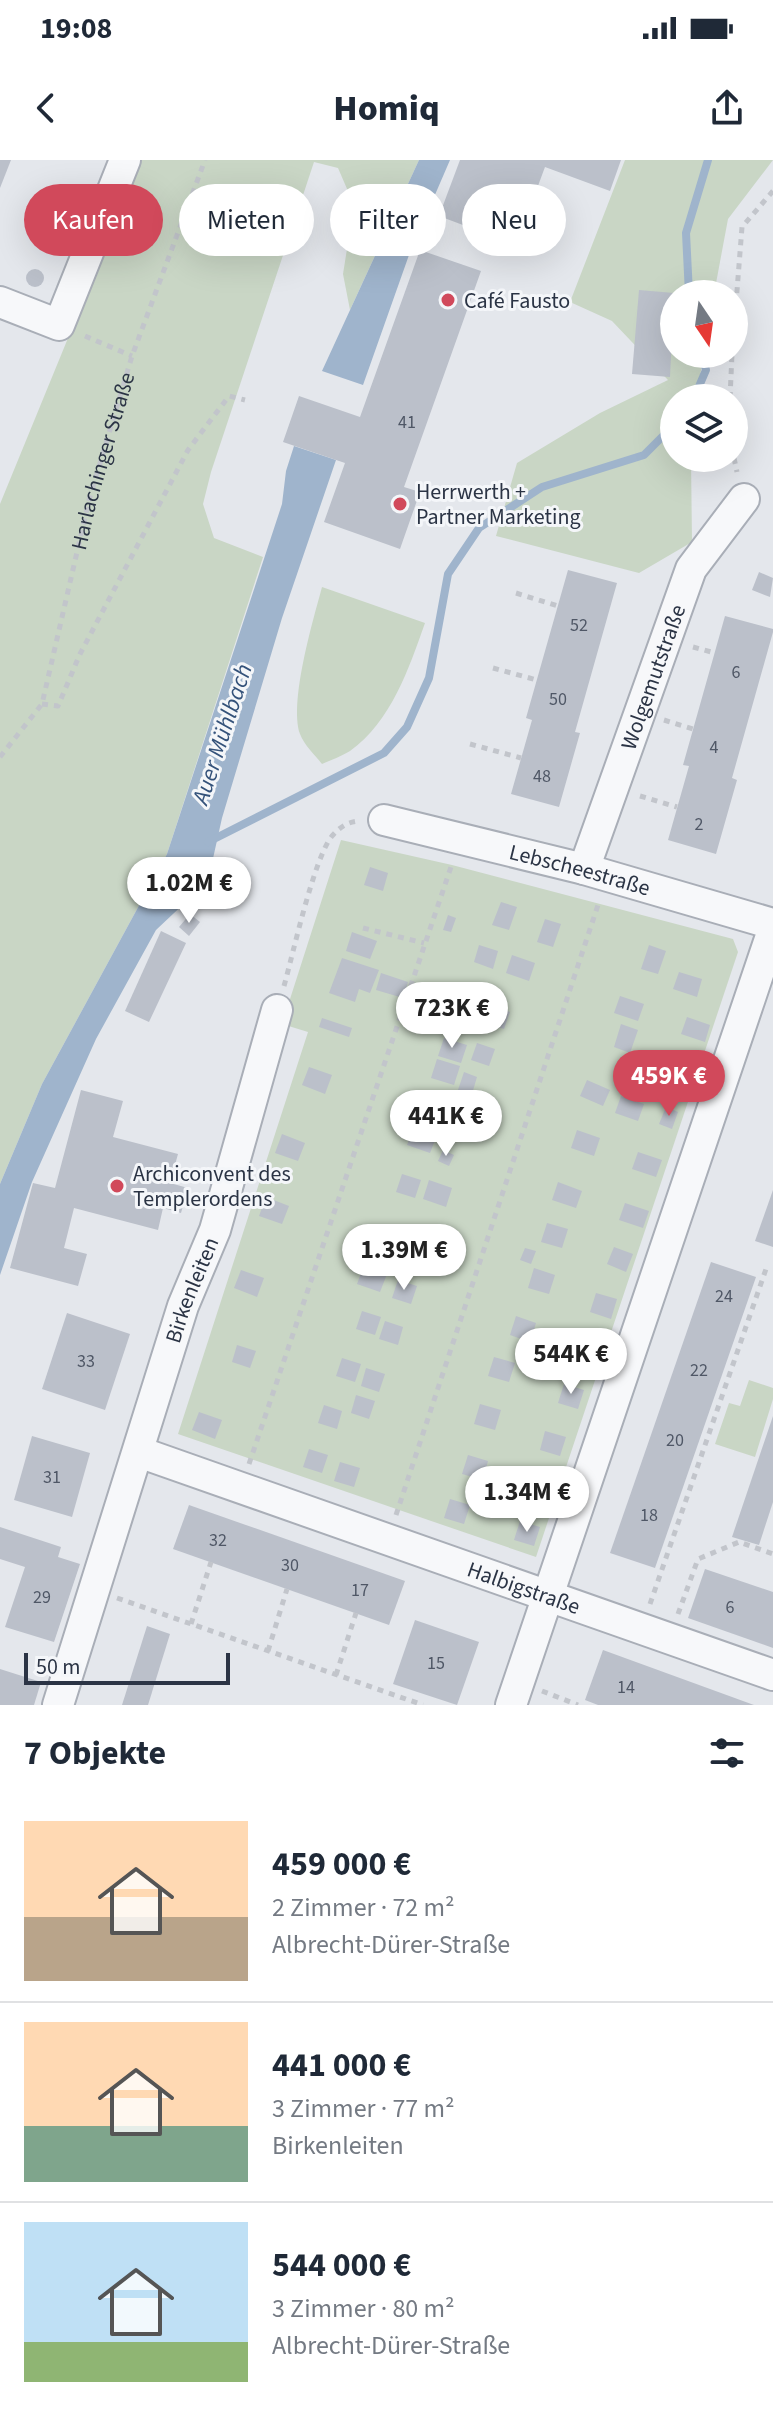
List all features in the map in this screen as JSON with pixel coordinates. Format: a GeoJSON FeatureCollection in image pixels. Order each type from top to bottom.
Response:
{"type":"FeatureCollection","features":[{"type":"Feature","properties":{"kind":"street"},"geometry":{"type":"LineString","coordinates":[[0,302],[59,325],[125,160]]}},
{"type":"Feature","properties":{"kind":"street","name":"Wolgemutstraße"},"geometry":{"type":"LineString","coordinates":[[584,869],[691,569],[744,499]]}},
{"type":"Feature","properties":{"kind":"street","name":"Lebscheestraße"},"geometry":{"type":"LineString","coordinates":[[384,820],[584,869],[773,927]]}},
{"type":"Feature","properties":{"kind":"street"},"geometry":{"type":"LineString","coordinates":[[515,1694],[773,927]]}},
{"type":"Feature","properties":{"kind":"street","name":"Birkenleiten"},"geometry":{"type":"LineString","coordinates":[[58,1705],[183,1306],[215,1230],[277,1010]]}},
{"type":"Feature","properties":{"kind":"street","name":"Halbigstraße"},"geometry":{"type":"LineString","coordinates":[[139,1452],[773,1675]]}},
{"type":"Feature","properties":{"kind":"path","name":"Harlachinger Straße"},"geometry":{"type":"LineString","coordinates":[[0,757],[42,704],[89,500],[132,356],[205,160]]}},
{"type":"Feature","properties":{"kind":"path"},"geometry":{"type":"LineString","coordinates":[[738,280],[742,227],[773,191]]}},
{"type":"Feature","properties":{"kind":"path"},"geometry":{"type":"LineString","coordinates":[[59,325],[132,356]]}},
{"type":"Feature","properties":{"kind":"path"},"geometry":{"type":"LineString","coordinates":[[42,704],[58,706],[80,654],[188,450],[229,396],[245,400]]}},
{"type":"Feature","properties":{"kind":"path"},"geometry":{"type":"LineString","coordinates":[[516,593],[558,606]]}},
{"type":"Feature","properties":{"kind":"path"},"geometry":{"type":"LineString","coordinates":[[493,668],[537,680]]}},
{"type":"Feature","properties":{"kind":"path"},"geometry":{"type":"LineString","coordinates":[[470,744],[521,758]]}},
{"type":"Feature","properties":{"kind":"path"},"geometry":{"type":"LineString","coordinates":[[613,789],[677,807]]}},
{"type":"Feature","properties":{"kind":"path"},"geometry":{"type":"LineString","coordinates":[[277,1010],[318,866],[331,837],[347,822],[384,820]]}},
{"type":"Feature","properties":{"kind":"path"},"geometry":{"type":"LineString","coordinates":[[251,1458],[452,865]]}},
{"type":"Feature","properties":{"kind":"path"},"geometry":{"type":"LineString","coordinates":[[398,1509],[599,905]]}},
{"type":"Feature","properties":{"kind":"path"},"geometry":{"type":"LineString","coordinates":[[363,928],[424,943]]}},
{"type":"Feature","properties":{"kind":"path"},"geometry":{"type":"LineString","coordinates":[[648,1611],[766,1269]]}},
{"type":"Feature","properties":{"kind":"path"},"geometry":{"type":"LineString","coordinates":[[676,1620],[698,1559],[739,1542],[773,1554]]}},
{"type":"Feature","properties":{"kind":"path"},"geometry":{"type":"LineString","coordinates":[[191,1624],[211,1562]]}},
{"type":"Feature","properties":{"kind":"path"},"geometry":{"type":"LineString","coordinates":[[268,1651],[287,1589]]}},
{"type":"Feature","properties":{"kind":"path"},"geometry":{"type":"LineString","coordinates":[[126,1601],[423,1705]]}},
{"type":"Feature","properties":{"kind":"path"},"geometry":{"type":"LineString","coordinates":[[336,1675],[356,1613]]}},
{"type":"Feature","properties":{"kind":"path"},"geometry":{"type":"LineString","coordinates":[[515,1694],[578,1705]]}},
{"type":"Feature","properties":{"kind":"green space"},"geometry":{"type":"Polygon","coordinates":[[[141,160],[419,160],[408,184],[345,184],[338,168],[314,162],[307,184],[179,184],[179,256],[283,256],[203,504],[214,538],[263,557],[167,854],[42,1084],[0,1184],[0,504],[102,256],[163,256],[163,184],[131,184],[141,160]]]}},
{"type":"Feature","properties":{"kind":"green space"},"geometry":{"type":"Polygon","coordinates":[[[625,160],[773,160],[728,219],[717,280],[660,280],[660,368],[701,368],[699,384],[660,384],[660,472],[691,472],[692,542],[639,573],[496,536],[517,463],[600,413],[668,380],[612,321],[570,302],[625,160]]]}},
{"type":"Feature","properties":{"kind":"green space"},"geometry":{"type":"Polygon","coordinates":[[[346,256],[375,256],[350,310],[343,274],[346,256]]]}},
{"type":"Feature","properties":{"kind":"green space"},"geometry":{"type":"Polygon","coordinates":[[[322,587],[425,623],[388,710],[350,751],[322,764],[302,738],[297,720],[300,682],[322,587]]]}},
{"type":"Feature","properties":{"kind":"green space"},"geometry":{"type":"Polygon","coordinates":[[[341,840],[452,865],[733,939],[738,952],[536,1557],[178,1434],[308,1032],[282,1024],[341,840]]]}},
{"type":"Feature","properties":{"kind":"green space"},"geometry":{"type":"Polygon","coordinates":[[[749,1380],[773,1388],[773,1399],[755,1457],[715,1444],[729,1403],[740,1406],[749,1380]]]}},
{"type":"Feature","properties":{"kind":"water"},"geometry":{"type":"Polygon","coordinates":[[[419,160],[450,160],[440,184],[408,184],[419,160]]]}},
{"type":"Feature","properties":{"kind":"water"},"geometry":{"type":"Polygon","coordinates":[[[375,256],[409,256],[363,385],[322,371],[375,256]]]}},
{"type":"Feature","properties":{"kind":"water","name":"Auer Mühlbach"},"geometry":{"type":"Polygon","coordinates":[[[294,446],[336,460],[282,618],[222,818],[208,881],[156,930],[96,1039],[32,1182],[0,1275],[0,1184],[42,1084],[167,854],[282,504],[286,471],[294,446]]]}},
{"type":"Feature","properties":{"kind":"building"},"geometry":{"type":"Polygon","coordinates":[[[0,160],[11,160],[0,188],[0,160]]]}},
{"type":"Feature","properties":{"kind":"building"},"geometry":{"type":"Polygon","coordinates":[[[460,160],[621,160],[610,191],[545,167],[539,184],[462,184],[462,225],[446,219],[446,197],[460,160]]]}},
{"type":"Feature","properties":{"kind":"building"},"geometry":{"type":"Polygon","coordinates":[[[418,256],[437,256],[481,271],[404,487],[420,492],[400,549],[324,522],[345,463],[283,442],[299,396],[360,417],[418,256]]]}},
{"type":"Feature","properties":{"kind":"building"},"geometry":{"type":"Polygon","coordinates":[[[31,269],[39,269],[44,278],[42,285],[31,287],[26,282],[26,274],[31,269]]]}},
{"type":"Feature","properties":{"kind":"building"},"geometry":{"type":"Polygon","coordinates":[[[639,290],[660,292],[660,368],[670,368],[670,377],[632,374],[639,290]]]}},
{"type":"Feature","properties":{"kind":"building"},"geometry":{"type":"Polygon","coordinates":[[[568,570],[617,583],[575,732],[580,733],[559,807],[511,794],[532,720],[526,718],[568,570]]]}},
{"type":"Feature","properties":{"kind":"building"},"geometry":{"type":"Polygon","coordinates":[[[759,572],[773,578],[770,597],[752,590],[759,572]]]}},
{"type":"Feature","properties":{"kind":"building"},"geometry":{"type":"Polygon","coordinates":[[[725,616],[773,629],[773,632],[732,778],[737,780],[716,854],[668,840],[689,766],[683,765],[725,616]]]}},
{"type":"Feature","properties":{"kind":"building"},"geometry":{"type":"Polygon","coordinates":[[[370,867],[388,873],[383,891],[364,885],[370,867]]]}},
{"type":"Feature","properties":{"kind":"building"},"geometry":{"type":"Polygon","coordinates":[[[501,902],[517,907],[509,930],[492,925],[501,902]]]}},
{"type":"Feature","properties":{"kind":"building"},"geometry":{"type":"Polygon","coordinates":[[[190,914],[200,922],[189,936],[179,927],[190,914]]]}},
{"type":"Feature","properties":{"kind":"building"},"geometry":{"type":"Polygon","coordinates":[[[448,915],[456,918],[451,932],[443,930],[448,915]]]}},
{"type":"Feature","properties":{"kind":"building"},"geometry":{"type":"Polygon","coordinates":[[[545,919],[561,924],[553,947],[537,942],[545,919]]]}},
{"type":"Feature","properties":{"kind":"building"},"geometry":{"type":"Polygon","coordinates":[[[161,931],[186,943],[149,1022],[125,1011],[161,931]]]}},
{"type":"Feature","properties":{"kind":"building"},"geometry":{"type":"Polygon","coordinates":[[[352,932],[377,941],[370,959],[346,951],[352,932]]]}},
{"type":"Feature","properties":{"kind":"building"},"geometry":{"type":"Polygon","coordinates":[[[479,945],[498,951],[493,969],[474,962],[479,945]]]}},
{"type":"Feature","properties":{"kind":"building"},"geometry":{"type":"Polygon","coordinates":[[[649,945],[666,951],[658,974],[641,969],[649,945]]]}},
{"type":"Feature","properties":{"kind":"building"},"geometry":{"type":"Polygon","coordinates":[[[512,955],[535,963],[529,981],[506,973],[512,955]]]}},
{"type":"Feature","properties":{"kind":"building"},"geometry":{"type":"Polygon","coordinates":[[[342,958],[379,970],[370,993],[359,989],[355,1002],[329,993],[342,958]]]}},
{"type":"Feature","properties":{"kind":"building"},"geometry":{"type":"Polygon","coordinates":[[[679,972],[702,979],[697,997],[673,989],[679,972]]]}},
{"type":"Feature","properties":{"kind":"building"},"geometry":{"type":"Polygon","coordinates":[[[381,973],[408,982],[403,998],[376,990],[381,973]]]}},
{"type":"Feature","properties":{"kind":"building"},"geometry":{"type":"Polygon","coordinates":[[[458,996],[482,1004],[476,1021],[452,1013],[458,996]]]}},
{"type":"Feature","properties":{"kind":"building"},"geometry":{"type":"Polygon","coordinates":[[[620,996],[644,1004],[638,1021],[614,1013],[620,996]]]}},
{"type":"Feature","properties":{"kind":"building"},"geometry":{"type":"Polygon","coordinates":[[[491,1006],[510,1012],[504,1029],[485,1023],[491,1006]]]}},
{"type":"Feature","properties":{"kind":"building"},"geometry":{"type":"Polygon","coordinates":[[[687,1017],[710,1025],[705,1042],[681,1034],[687,1017]]]}},
{"type":"Feature","properties":{"kind":"building"},"geometry":{"type":"Polygon","coordinates":[[[322,1018],[352,1028],[349,1037],[319,1027],[322,1018]]]}},
{"type":"Feature","properties":{"kind":"building"},"geometry":{"type":"Polygon","coordinates":[[[621,1024],[638,1030],[630,1053],[614,1047],[621,1024]]]}},
{"type":"Feature","properties":{"kind":"building"},"geometry":{"type":"Polygon","coordinates":[[[444,1038],[467,1045],[461,1063],[438,1056],[444,1038]]]}},
{"type":"Feature","properties":{"kind":"building"},"geometry":{"type":"Polygon","coordinates":[[[477,1043],[495,1049],[489,1066],[471,1060],[477,1043]]]}},
{"type":"Feature","properties":{"kind":"building"},"geometry":{"type":"Polygon","coordinates":[[[437,1059],[460,1066],[454,1085],[431,1078],[437,1059]]]}},
{"type":"Feature","properties":{"kind":"building"},"geometry":{"type":"Polygon","coordinates":[[[672,1062],[696,1070],[690,1087],[666,1079],[672,1062]]]}},
{"type":"Feature","properties":{"kind":"building"},"geometry":{"type":"Polygon","coordinates":[[[309,1067],[332,1075],[325,1094],[302,1085],[309,1067]]]}},
{"type":"Feature","properties":{"kind":"building"},"geometry":{"type":"Polygon","coordinates":[[[464,1072],[477,1077],[468,1107],[454,1102],[464,1072]]]}},
{"type":"Feature","properties":{"kind":"building"},"geometry":{"type":"Polygon","coordinates":[[[587,1080],[610,1090],[603,1106],[580,1096],[587,1080]]]}},
{"type":"Feature","properties":{"kind":"building","name":"Archiconvent des Templerordens"},"geometry":{"type":"Polygon","coordinates":[[[81,1090],[123,1101],[113,1137],[178,1154],[170,1183],[188,1188],[181,1213],[163,1208],[158,1230],[74,1208],[64,1248],[87,1254],[78,1286],[10,1268],[33,1183],[55,1188],[81,1090]]]}},
{"type":"Feature","properties":{"kind":"building"},"geometry":{"type":"Polygon","coordinates":[[[621,1096],[644,1104],[638,1121],[615,1113],[621,1096]]]}},
{"type":"Feature","properties":{"kind":"building"},"geometry":{"type":"Polygon","coordinates":[[[666,1107],[678,1112],[672,1129],[659,1124],[666,1107]]]}},
{"type":"Feature","properties":{"kind":"building"},"geometry":{"type":"Polygon","coordinates":[[[460,1118],[479,1124],[473,1142],[455,1136],[460,1118]]]}},
{"type":"Feature","properties":{"kind":"building"},"geometry":{"type":"Polygon","coordinates":[[[414,1127],[437,1135],[430,1153],[407,1145],[414,1127]]]}},
{"type":"Feature","properties":{"kind":"building"},"geometry":{"type":"Polygon","coordinates":[[[577,1130],[600,1138],[594,1156],[571,1148],[577,1130]]]}},
{"type":"Feature","properties":{"kind":"building"},"geometry":{"type":"Polygon","coordinates":[[[282,1134],[305,1143],[298,1161],[275,1153],[282,1134]]]}},
{"type":"Feature","properties":{"kind":"building"},"geometry":{"type":"Polygon","coordinates":[[[443,1150],[454,1155],[449,1166],[438,1161],[443,1150]]]}},
{"type":"Feature","properties":{"kind":"building"},"geometry":{"type":"Polygon","coordinates":[[[638,1152],[662,1160],[656,1177],[632,1169],[638,1152]]]}},
{"type":"Feature","properties":{"kind":"building"},"geometry":{"type":"Polygon","coordinates":[[[402,1174],[421,1180],[415,1198],[396,1192],[402,1174]]]}},
{"type":"Feature","properties":{"kind":"building"},"geometry":{"type":"Polygon","coordinates":[[[429,1180],[452,1188],[446,1207],[423,1199],[429,1180]]]}},
{"type":"Feature","properties":{"kind":"building"},"geometry":{"type":"Polygon","coordinates":[[[558,1182],[582,1191],[576,1208],[552,1200],[558,1182]]]}},
{"type":"Feature","properties":{"kind":"building"},"geometry":{"type":"Polygon","coordinates":[[[773,1190],[773,1247],[755,1241],[773,1190]]]}},
{"type":"Feature","properties":{"kind":"building"},"geometry":{"type":"Polygon","coordinates":[[[266,1197],[289,1206],[282,1224],[259,1216],[266,1197]]]}},
{"type":"Feature","properties":{"kind":"building"},"geometry":{"type":"Polygon","coordinates":[[[625,1203],[649,1211],[643,1228],[619,1220],[625,1203]]]}},
{"type":"Feature","properties":{"kind":"building"},"geometry":{"type":"Polygon","coordinates":[[[547,1223],[568,1229],[562,1248],[541,1242],[547,1223]]]}},
{"type":"Feature","properties":{"kind":"building"},"geometry":{"type":"Polygon","coordinates":[[[390,1225],[408,1231],[402,1249],[384,1243],[390,1225]]]}},
{"type":"Feature","properties":{"kind":"building"},"geometry":{"type":"Polygon","coordinates":[[[411,1229],[430,1236],[424,1253],[405,1247],[411,1229]]]}},
{"type":"Feature","properties":{"kind":"building"},"geometry":{"type":"Polygon","coordinates":[[[614,1247],[633,1254],[626,1272],[607,1264],[614,1247]]]}},
{"type":"Feature","properties":{"kind":"building"},"geometry":{"type":"Polygon","coordinates":[[[525,1248],[536,1251],[531,1264],[520,1260],[525,1248]]]}},
{"type":"Feature","properties":{"kind":"building"},"geometry":{"type":"Polygon","coordinates":[[[711,1262],[756,1277],[655,1568],[610,1553],[711,1262]]]}},
{"type":"Feature","properties":{"kind":"building"},"geometry":{"type":"Polygon","coordinates":[[[364,1265],[387,1274],[380,1292],[357,1284],[364,1265]]]}},
{"type":"Feature","properties":{"kind":"building"},"geometry":{"type":"Polygon","coordinates":[[[534,1268],[555,1275],[549,1294],[528,1288],[534,1268]]]}},
{"type":"Feature","properties":{"kind":"building"},"geometry":{"type":"Polygon","coordinates":[[[241,1270],[264,1278],[257,1297],[234,1288],[241,1270]]]}},
{"type":"Feature","properties":{"kind":"building"},"geometry":{"type":"Polygon","coordinates":[[[398,1280],[417,1286],[411,1304],[392,1298],[398,1280]]]}},
{"type":"Feature","properties":{"kind":"building"},"geometry":{"type":"Polygon","coordinates":[[[596,1293],[617,1299],[611,1319],[590,1312],[596,1293]]]}},
{"type":"Feature","properties":{"kind":"building"},"geometry":{"type":"Polygon","coordinates":[[[362,1311],[381,1317],[375,1335],[356,1329],[362,1311]]]}},
{"type":"Feature","properties":{"kind":"building"},"geometry":{"type":"Polygon","coordinates":[[[67,1313],[130,1334],[105,1410],[42,1389],[67,1313]]]}},
{"type":"Feature","properties":{"kind":"building"},"geometry":{"type":"Polygon","coordinates":[[[516,1316],[536,1323],[530,1342],[510,1335],[516,1316]]]}},
{"type":"Feature","properties":{"kind":"building"},"geometry":{"type":"Polygon","coordinates":[[[385,1321],[403,1327],[398,1345],[379,1339],[385,1321]]]}},
{"type":"Feature","properties":{"kind":"building"},"geometry":{"type":"Polygon","coordinates":[[[581,1338],[602,1345],[596,1364],[575,1357],[581,1338]]]}},
{"type":"Feature","properties":{"kind":"building"},"geometry":{"type":"Polygon","coordinates":[[[237,1345],[256,1351],[250,1368],[232,1362],[237,1345]]]}},
{"type":"Feature","properties":{"kind":"building"},"geometry":{"type":"Polygon","coordinates":[[[494,1357],[515,1363],[509,1382],[488,1376],[494,1357]]]}},
{"type":"Feature","properties":{"kind":"building"},"geometry":{"type":"Polygon","coordinates":[[[342,1358],[361,1364],[355,1382],[336,1376],[342,1358]]]}},
{"type":"Feature","properties":{"kind":"building"},"geometry":{"type":"Polygon","coordinates":[[[366,1368],[385,1374],[379,1392],[361,1386],[366,1368]]]}},
{"type":"Feature","properties":{"kind":"building"},"geometry":{"type":"Polygon","coordinates":[[[564,1384],[584,1390],[578,1409],[558,1403],[564,1384]]]}},
{"type":"Feature","properties":{"kind":"building"},"geometry":{"type":"Polygon","coordinates":[[[356,1395],[375,1401],[369,1419],[351,1413],[356,1395]]]}},
{"type":"Feature","properties":{"kind":"building"},"geometry":{"type":"Polygon","coordinates":[[[480,1404],[501,1410],[495,1430],[474,1424],[480,1404]]]}},
{"type":"Feature","properties":{"kind":"building"},"geometry":{"type":"Polygon","coordinates":[[[324,1405],[342,1411],[337,1429],[318,1423],[324,1405]]]}},
{"type":"Feature","properties":{"kind":"building"},"geometry":{"type":"Polygon","coordinates":[[[199,1412],[222,1420],[215,1439],[192,1430],[199,1412]]]}},
{"type":"Feature","properties":{"kind":"building"},"geometry":{"type":"Polygon","coordinates":[[[773,1416],[773,1502],[759,1545],[732,1537],[773,1416]]]}},
{"type":"Feature","properties":{"kind":"building"},"geometry":{"type":"Polygon","coordinates":[[[545,1431],[566,1437],[560,1456],[540,1450],[545,1431]]]}},
{"type":"Feature","properties":{"kind":"building"},"geometry":{"type":"Polygon","coordinates":[[[32,1436],[90,1453],[72,1517],[14,1500],[32,1436]]]}},
{"type":"Feature","properties":{"kind":"building"},"geometry":{"type":"Polygon","coordinates":[[[309,1449],[328,1455],[322,1473],[303,1467],[309,1449]]]}},
{"type":"Feature","properties":{"kind":"building"},"geometry":{"type":"Polygon","coordinates":[[[468,1455],[488,1461],[483,1480],[462,1474],[468,1455]]]}},
{"type":"Feature","properties":{"kind":"building"},"geometry":{"type":"Polygon","coordinates":[[[340,1462],[360,1468],[354,1487],[334,1481],[340,1462]]]}},
{"type":"Feature","properties":{"kind":"building"},"geometry":{"type":"Polygon","coordinates":[[[531,1477],[552,1483],[546,1502],[525,1496],[531,1477]]]}},
{"type":"Feature","properties":{"kind":"building"},"geometry":{"type":"Polygon","coordinates":[[[450,1499],[470,1505],[464,1524],[444,1518],[450,1499]]]}},
{"type":"Feature","properties":{"kind":"building"},"geometry":{"type":"Polygon","coordinates":[[[189,1505],[405,1581],[389,1625],[173,1549],[189,1505]]]}},
{"type":"Feature","properties":{"kind":"building"},"geometry":{"type":"Polygon","coordinates":[[[520,1521],[540,1527],[534,1546],[514,1540],[520,1521]]]}},
{"type":"Feature","properties":{"kind":"building"},"geometry":{"type":"Polygon","coordinates":[[[0,1527],[61,1547],[58,1557],[80,1564],[54,1642],[5,1627],[25,1567],[0,1559],[0,1527]]]}},
{"type":"Feature","properties":{"kind":"building"},"geometry":{"type":"Polygon","coordinates":[[[705,1569],[773,1592],[773,1648],[688,1618],[705,1569]]]}},
{"type":"Feature","properties":{"kind":"building"},"geometry":{"type":"Polygon","coordinates":[[[415,1620],[479,1642],[457,1705],[393,1684],[415,1620]]]}},
{"type":"Feature","properties":{"kind":"building"},"geometry":{"type":"Polygon","coordinates":[[[147,1626],[170,1634],[148,1705],[122,1705],[147,1626]]]}},
{"type":"Feature","properties":{"kind":"building"},"geometry":{"type":"Polygon","coordinates":[[[603,1650],[754,1705],[598,1705],[585,1700],[603,1650]]]}},
{"type":"Feature","properties":{"kind":"building"},"geometry":{"type":"Polygon","coordinates":[[[0,1669],[41,1682],[34,1705],[0,1705],[0,1669]]]}},
{"type":"Feature","properties":{"kind":"waterway"},"geometry":{"type":"LineString","coordinates":[[688,280],[686,233],[708,160]]}},
{"type":"Feature","properties":{"kind":"waterway"},"geometry":{"type":"LineString","coordinates":[[700,384],[706,368]]}},
{"type":"Feature","properties":{"kind":"waterway"},"geometry":{"type":"LineString","coordinates":[[208,842],[384,753],[407,727],[429,678],[448,574],[479,528],[542,487],[644,455],[660,439]]}},
{"type":"Feature","properties":{"kind":"place","name":"Café Fausto"},"geometry":{"type":"Point","coordinates":[448,300]}},
{"type":"Feature","properties":{"kind":"place","name":"Herrwerth + Partner Marketing"},"geometry":{"type":"Point","coordinates":[400,504]}},
{"type":"Feature","properties":{"kind":"place","name":"Archiconvent des Templerordens"},"geometry":{"type":"Point","coordinates":[117,1186]}}]}
